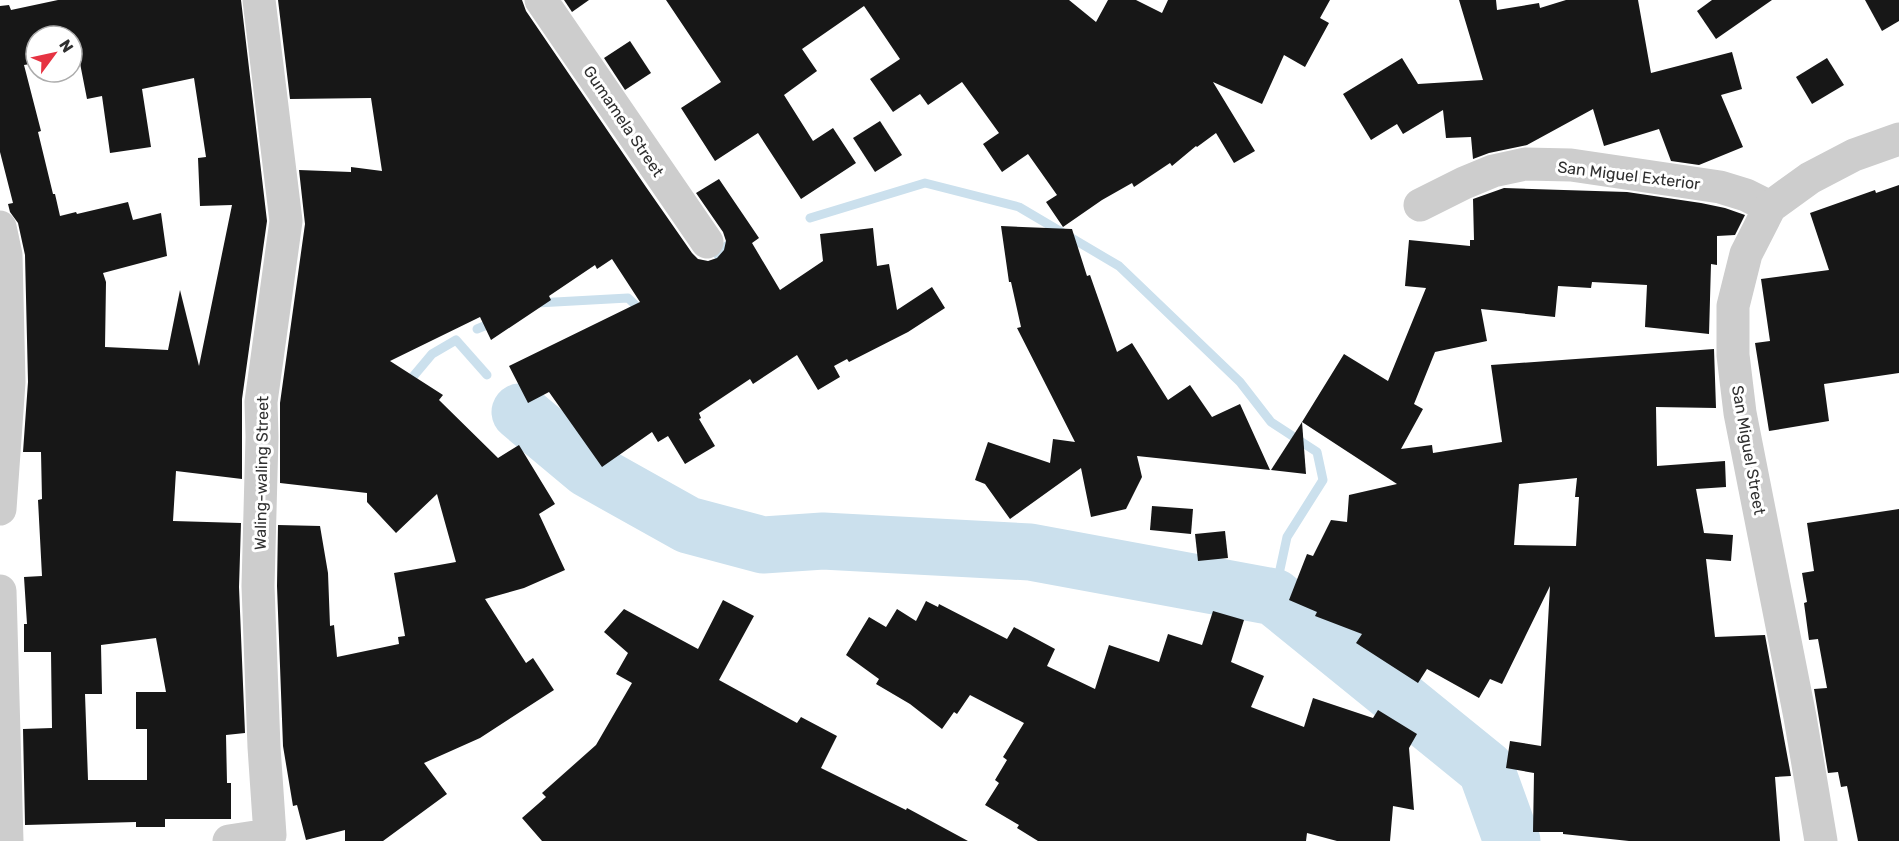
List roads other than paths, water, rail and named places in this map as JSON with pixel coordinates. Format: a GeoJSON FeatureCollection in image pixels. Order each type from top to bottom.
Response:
{"type":"FeatureCollection","features":[{"type":"Feature","properties":{"kind":"street","name":"Waling-waling Street"},"geometry":{"type":"LineString","coordinates":[[229,841],[270,836],[258,586],[261,402],[286,221],[259,0]]}},
{"type":"Feature","properties":{"kind":"street","name":"Gumamela Street"},"geometry":{"type":"LineString","coordinates":[[541,0],[707,242]]}},
{"type":"Feature","properties":{"kind":"street","name":"San Miguel Street"},"geometry":{"type":"LineString","coordinates":[[1821,841],[1800,717],[1740,413],[1733,355],[1733,306],[1746,254],[1770,207],[1810,178],[1854,156],[1899,139]]}},
{"type":"Feature","properties":{"kind":"street","name":"San Miguel Exterior"},"geometry":{"type":"LineString","coordinates":[[1420,205],[1483,175],[1525,164],[1570,165],[1720,187],[1746,195],[1770,207]]}},
{"type":"Feature","properties":{"kind":"street"},"geometry":{"type":"LineString","coordinates":[[0,227],[6,255],[9,381],[0,509]]}},
{"type":"Feature","properties":{"kind":"street"},"geometry":{"type":"LineString","coordinates":[[0,591],[7,841]]}},
{"type":"Feature","properties":{"kind":"waterway"},"geometry":{"type":"LineString","coordinates":[[810,218],[925,183],[1019,207],[1119,266],[1240,382],[1271,422],[1317,452],[1323,480],[1287,537],[1274,597]]}},
{"type":"Feature","properties":{"kind":"waterway"},"geometry":{"type":"LineString","coordinates":[[724,266],[717,253],[728,245]]}},
{"type":"Feature","properties":{"kind":"waterway"},"geometry":{"type":"LineString","coordinates":[[537,303],[628,298],[643,312]]}},
{"type":"Feature","properties":{"kind":"waterway"},"geometry":{"type":"LineString","coordinates":[[477,329],[494,322]]}},
{"type":"Feature","properties":{"kind":"waterway"},"geometry":{"type":"LineString","coordinates":[[406,385],[432,354],[456,340],[487,375]]}},
{"type":"Feature","properties":{"kind":"waterway"},"geometry":{"type":"LineString","coordinates":[[520,412],[588,469],[688,525],[763,545],[823,541],[1030,552],[1274,597],[1486,769],[1512,841]]}}]}
